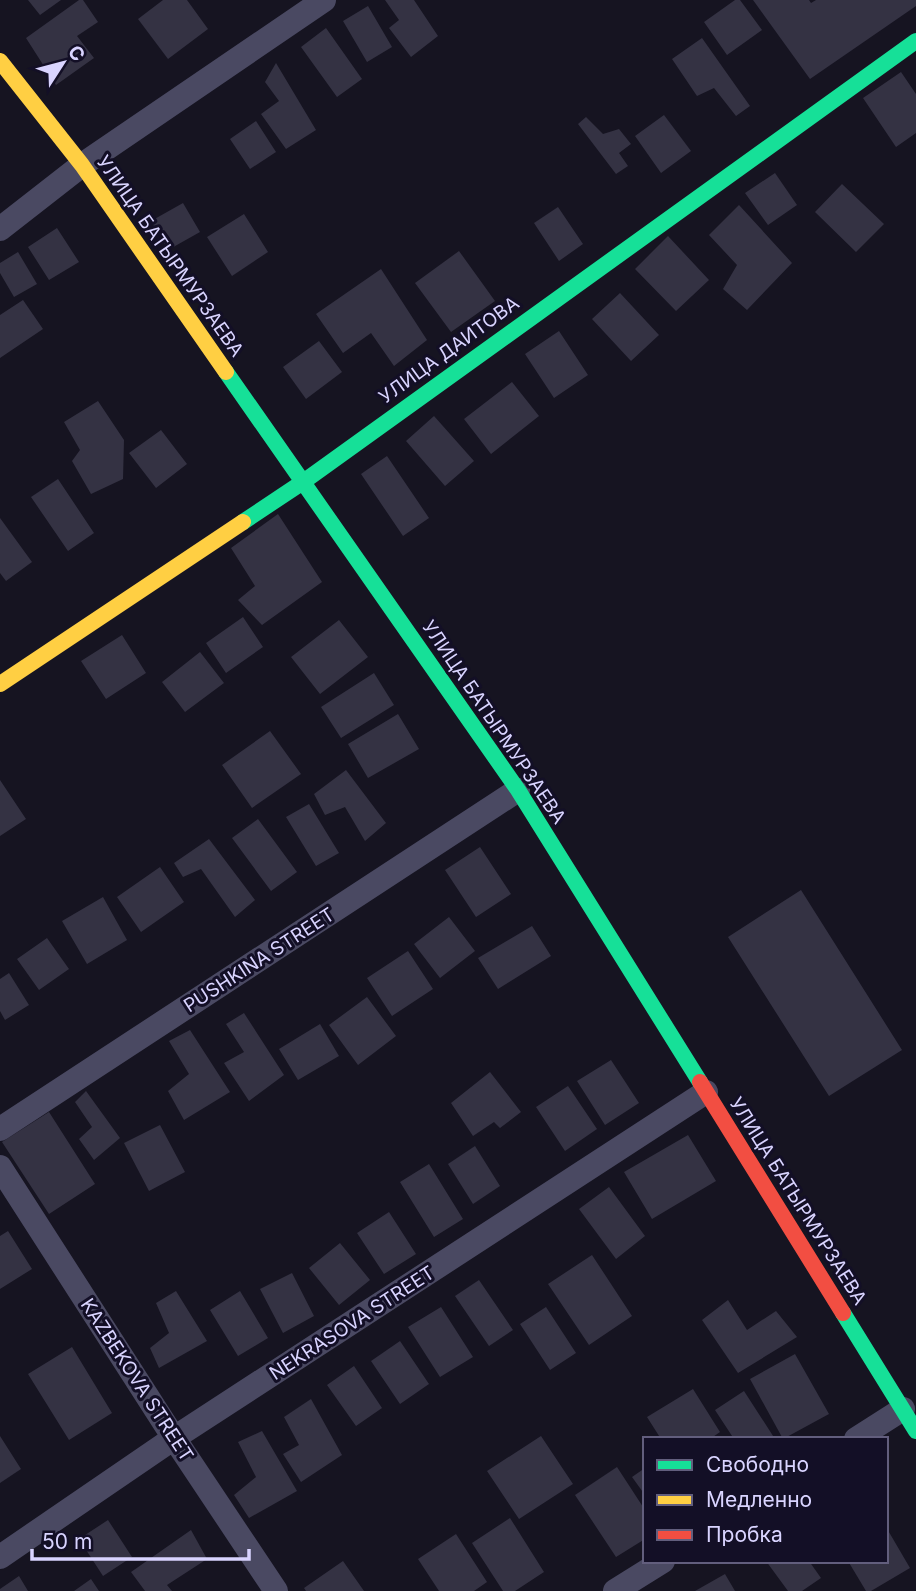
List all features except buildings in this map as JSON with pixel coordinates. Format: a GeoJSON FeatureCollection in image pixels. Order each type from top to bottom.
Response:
{"type":"FeatureCollection","features":[{"type":"Feature","properties":{"kind":"street"},"geometry":{"type":"LineString","coordinates":[[0,229],[82,165],[324,0]]}},
{"type":"Feature","properties":{"kind":"street","name":"УЛИЦА ДАИТОВА"},"geometry":{"type":"LineString","coordinates":[[0,684],[303,481],[916,41]]}},
{"type":"Feature","properties":{"kind":"street","name":"УЛИЦА БАТЫРМУРЗАЕВА"},"geometry":{"type":"LineString","coordinates":[[0,61],[82,165],[518,790],[916,1431]]}},
{"type":"Feature","properties":{"kind":"street","name":"PUSHKINA STREET"},"geometry":{"type":"LineString","coordinates":[[0,1129],[518,790]]}},
{"type":"Feature","properties":{"kind":"street","name":"NEKRASOVA STREET"},"geometry":{"type":"LineString","coordinates":[[0,1557],[174,1438],[706,1092]]}},
{"type":"Feature","properties":{"kind":"street","name":"KAZBEKOVA STREET"},"geometry":{"type":"LineString","coordinates":[[0,1167],[276,1591]]}},
{"type":"Feature","properties":{"kind":"street"},"geometry":{"type":"LineString","coordinates":[[859,1437],[903,1409]]}},
{"type":"Feature","properties":{"kind":"street"},"geometry":{"type":"LineString","coordinates":[[615,1591],[660,1563]]}},
{"type":"Feature","properties":{"kind":"traffic: fast"},"geometry":{"type":"LineString","coordinates":[[243,522],[303,482],[916,41]]}},
{"type":"Feature","properties":{"kind":"traffic: fast"},"geometry":{"type":"LineString","coordinates":[[226,372],[518,790],[700,1082]]}},
{"type":"Feature","properties":{"kind":"traffic: fast"},"geometry":{"type":"LineString","coordinates":[[843,1313],[916,1431]]}},
{"type":"Feature","properties":{"kind":"traffic: slow"},"geometry":{"type":"LineString","coordinates":[[0,61],[82,165],[226,372]]}},
{"type":"Feature","properties":{"kind":"traffic: slow"},"geometry":{"type":"LineString","coordinates":[[0,684],[243,522]]}},
{"type":"Feature","properties":{"kind":"traffic: jam"},"geometry":{"type":"LineString","coordinates":[[700,1082],[843,1313]]}}]}
